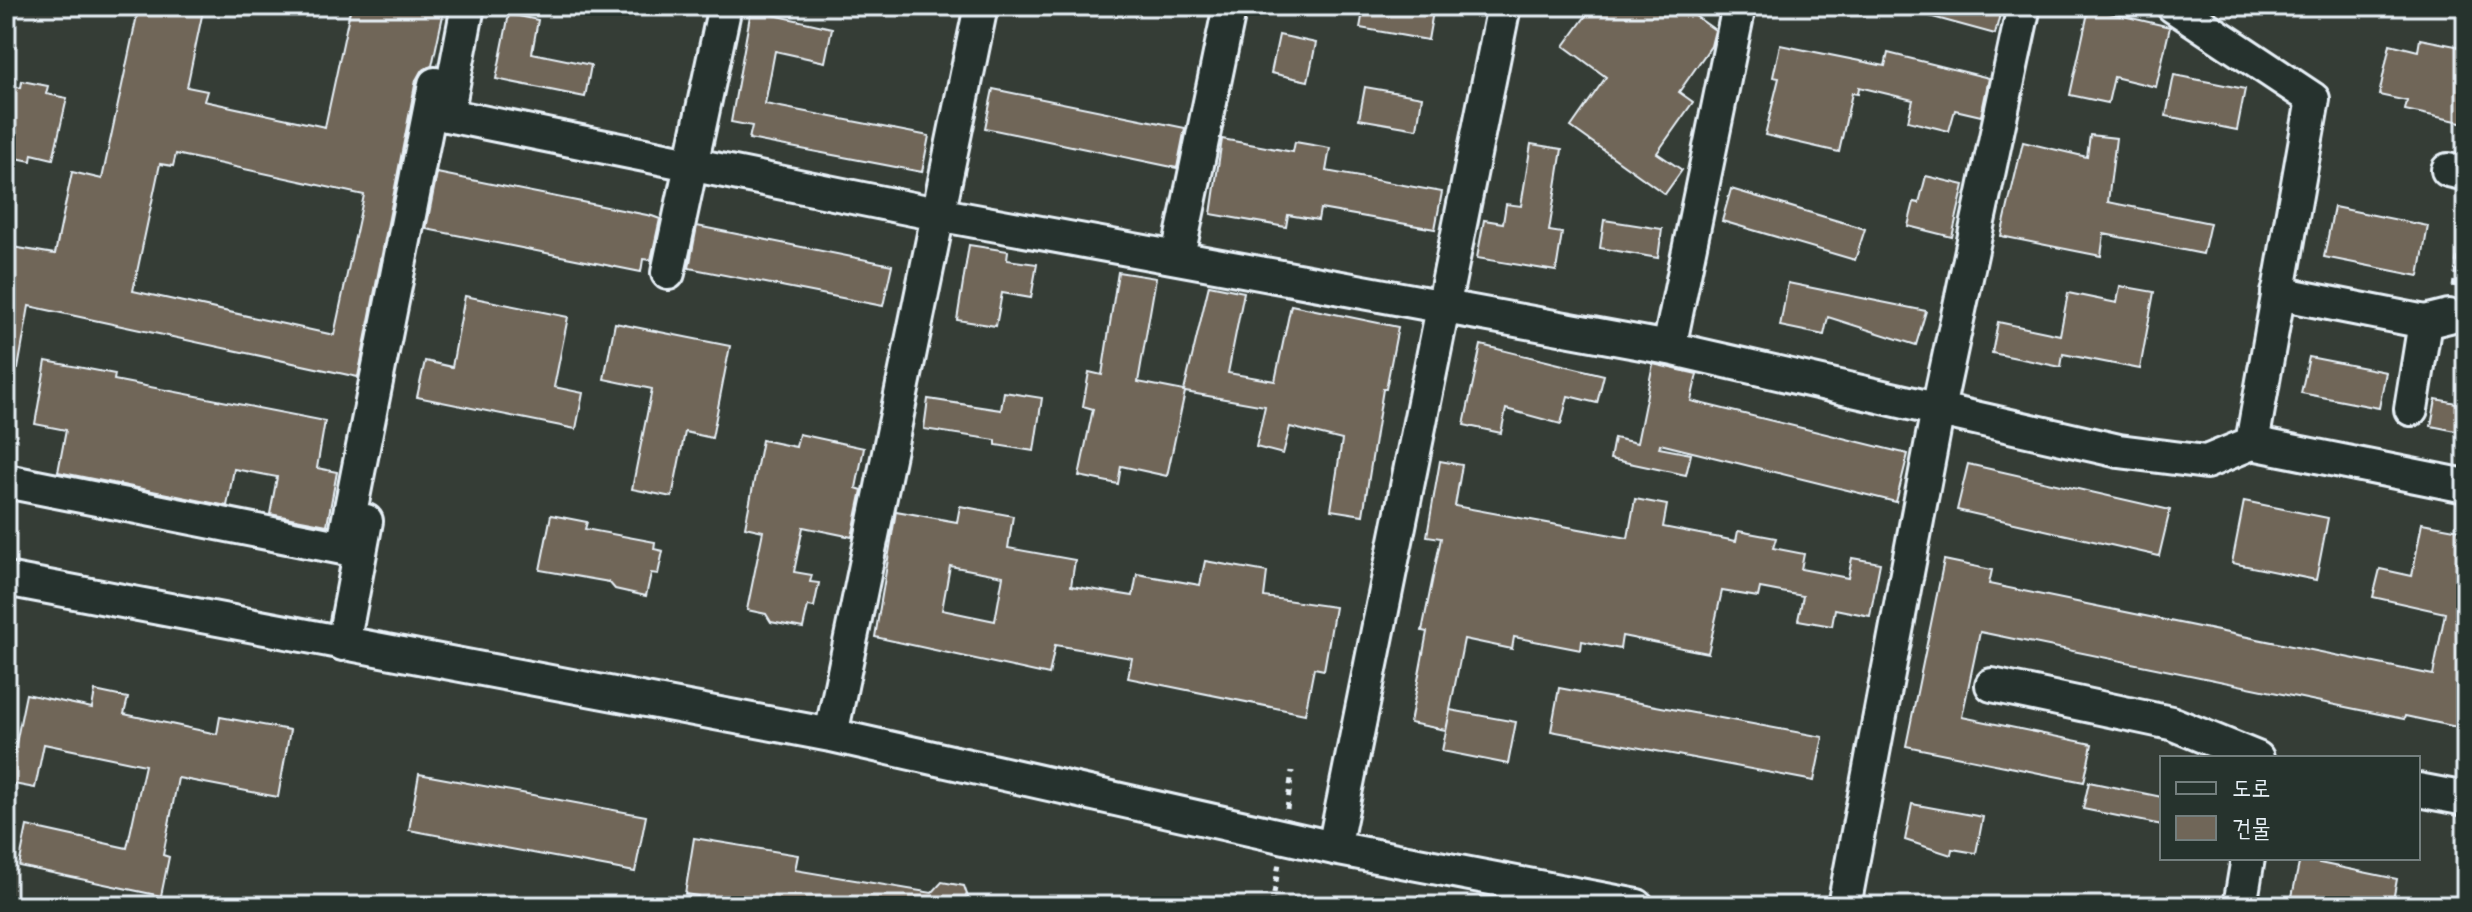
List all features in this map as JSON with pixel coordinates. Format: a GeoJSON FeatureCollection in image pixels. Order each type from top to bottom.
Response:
{"type":"FeatureCollection","features":[{"type":"Feature","properties":{"kind":"street"},"geometry":{"type":"LineString","coordinates":[[6,481],[343,548],[450,6]]}},
{"type":"Feature","properties":{"kind":"street"},"geometry":{"type":"LineString","coordinates":[[468,6],[447,115],[937,214],[1669,348],[2119,451],[2206,462],[2252,443],[2466,486]]}},
{"type":"Feature","properties":{"kind":"street"},"geometry":{"type":"LineString","coordinates":[[668,273],[725,6]]}},
{"type":"Feature","properties":{"kind":"street"},"geometry":{"type":"LineString","coordinates":[[831,735],[981,6]]}},
{"type":"Feature","properties":{"kind":"street"},"geometry":{"type":"LineString","coordinates":[[1178,256],[1230,6]]}},
{"type":"Feature","properties":{"kind":"street"},"geometry":{"type":"LineString","coordinates":[[1334,848],[1504,6]]}},
{"type":"Feature","properties":{"kind":"street"},"geometry":{"type":"LineString","coordinates":[[1669,348],[1739,6]]}},
{"type":"Feature","properties":{"kind":"street"},"geometry":{"type":"LineString","coordinates":[[1844,906],[1938,409],[2024,6]]}},
{"type":"Feature","properties":{"kind":"street"},"geometry":{"type":"LineString","coordinates":[[2173,6],[2313,99],[2252,443]]}},
{"type":"Feature","properties":{"kind":"street"},"geometry":{"type":"LineString","coordinates":[[343,644],[413,274]]}},
{"type":"Feature","properties":{"kind":"street"},"geometry":{"type":"LineString","coordinates":[[2278,293],[2437,319],[2411,409]]}},
{"type":"Feature","properties":{"kind":"street"},"geometry":{"type":"LineString","coordinates":[[6,579],[831,735],[1334,848],[1637,906]]}},
{"type":"Feature","properties":{"kind":"street"},"geometry":{"type":"LineString","coordinates":[[1992,685],[2171,723],[2252,756]]}},
{"type":"Feature","properties":{"kind":"street"},"geometry":{"type":"LineString","coordinates":[[2420,790],[2466,799]]}},
{"type":"Feature","properties":{"kind":"street"},"geometry":{"type":"LineString","coordinates":[[2240,906],[2248,860]]}},
{"type":"Feature","properties":{"kind":"building"},"geometry":{"type":"Polygon","coordinates":[[[139,6],[204,6],[187,87],[207,91],[204,101],[325,127],[351,6],[445,6],[432,66],[421,71],[416,80],[358,377],[29,306],[18,369],[6,368],[6,246],[55,254],[72,172],[102,179],[139,6]],[[176,154],[173,166],[160,164],[133,291],[334,335],[364,195],[176,154]]]}},
{"type":"Feature","properties":{"kind":"building"},"geometry":{"type":"Polygon","coordinates":[[[1364,6],[1434,6],[1428,40],[1360,28],[1364,6]]]}},
{"type":"Feature","properties":{"kind":"building"},"geometry":{"type":"Polygon","coordinates":[[[1593,6],[1681,6],[1715,30],[1711,46],[1679,92],[1693,102],[1657,153],[1682,170],[1665,194],[1571,127],[1606,77],[1564,46],[1593,6]]]}},
{"type":"Feature","properties":{"kind":"building"},"geometry":{"type":"Polygon","coordinates":[[[1919,6],[2002,6],[1995,34],[1918,13],[1919,6]]]}},
{"type":"Feature","properties":{"kind":"building"},"geometry":{"type":"Polygon","coordinates":[[[2089,8],[2170,27],[2156,87],[2114,77],[2108,103],[2070,95],[2089,8]]]}},
{"type":"Feature","properties":{"kind":"building"},"geometry":{"type":"Polygon","coordinates":[[[751,10],[832,28],[825,62],[775,51],[765,104],[929,136],[922,172],[749,139],[752,126],[731,122],[751,10]]]}},
{"type":"Feature","properties":{"kind":"building"},"geometry":{"type":"Polygon","coordinates":[[[509,14],[538,20],[532,53],[591,65],[585,97],[496,79],[509,14]]]}},
{"type":"Feature","properties":{"kind":"building"},"geometry":{"type":"Polygon","coordinates":[[[1279,35],[1316,43],[1308,81],[1271,73],[1279,35]]]}},
{"type":"Feature","properties":{"kind":"building"},"geometry":{"type":"Polygon","coordinates":[[[2420,39],[2466,48],[2466,123],[2405,110],[2407,101],[2379,95],[2390,44],[2418,51],[2420,39]]]}},
{"type":"Feature","properties":{"kind":"building"},"geometry":{"type":"Polygon","coordinates":[[[1780,45],[1885,66],[1888,53],[1989,78],[1981,116],[1955,110],[1949,131],[1908,121],[1913,100],[1859,87],[1858,94],[1852,93],[1839,152],[1765,135],[1779,78],[1773,77],[1780,45]]]}},
{"type":"Feature","properties":{"kind":"building"},"geometry":{"type":"Polygon","coordinates":[[[2174,75],[2245,89],[2237,130],[2166,116],[2174,75]]]}},
{"type":"Feature","properties":{"kind":"building"},"geometry":{"type":"Polygon","coordinates":[[[22,81],[48,86],[46,94],[67,98],[53,159],[32,154],[31,161],[6,156],[6,84],[21,88],[22,81]]]}},
{"type":"Feature","properties":{"kind":"building"},"geometry":{"type":"Polygon","coordinates":[[[1365,87],[1422,97],[1417,129],[1359,119],[1365,87]]]}},
{"type":"Feature","properties":{"kind":"building"},"geometry":{"type":"Polygon","coordinates":[[[993,89],[1185,128],[1177,168],[985,128],[993,89]]]}},
{"type":"Feature","properties":{"kind":"building"},"geometry":{"type":"Polygon","coordinates":[[[2090,135],[2116,138],[2108,202],[2210,223],[2203,254],[2104,234],[2101,256],[2001,236],[2023,142],[2087,157],[2090,135]]]}},
{"type":"Feature","properties":{"kind":"building"},"geometry":{"type":"Polygon","coordinates":[[[1222,139],[1293,152],[1295,142],[1330,148],[1326,171],[1442,192],[1435,229],[1320,209],[1318,220],[1288,215],[1286,227],[1211,214],[1222,139]]]}},
{"type":"Feature","properties":{"kind":"building"},"geometry":{"type":"Polygon","coordinates":[[[1531,144],[1562,149],[1549,231],[1562,233],[1556,271],[1477,258],[1484,220],[1503,223],[1506,204],[1521,206],[1531,144]]]}},
{"type":"Feature","properties":{"kind":"building"},"geometry":{"type":"Polygon","coordinates":[[[437,173],[660,219],[651,260],[643,259],[641,272],[426,229],[437,173]]]}},
{"type":"Feature","properties":{"kind":"building"},"geometry":{"type":"Polygon","coordinates":[[[1926,176],[1964,185],[1952,237],[1908,226],[1914,202],[1919,203],[1926,176]]]}},
{"type":"Feature","properties":{"kind":"building"},"geometry":{"type":"Polygon","coordinates":[[[1731,189],[1865,229],[1855,260],[1722,221],[1731,189]]]}},
{"type":"Feature","properties":{"kind":"building"},"geometry":{"type":"Polygon","coordinates":[[[2334,207],[2428,226],[2419,276],[2324,257],[2334,207]]]}},
{"type":"Feature","properties":{"kind":"building"},"geometry":{"type":"Polygon","coordinates":[[[1604,220],[1662,229],[1658,258],[1600,248],[1604,220]]]}},
{"type":"Feature","properties":{"kind":"building"},"geometry":{"type":"Polygon","coordinates":[[[697,226],[892,265],[883,306],[689,268],[697,226]]]}},
{"type":"Feature","properties":{"kind":"building"},"geometry":{"type":"Polygon","coordinates":[[[969,245],[1008,251],[1007,260],[1037,264],[1031,298],[1002,293],[996,326],[957,320],[969,245]]]}},
{"type":"Feature","properties":{"kind":"building"},"geometry":{"type":"Polygon","coordinates":[[[1118,272],[1156,278],[1138,382],[1184,391],[1209,285],[1244,292],[1228,373],[1275,381],[1291,305],[1398,327],[1386,389],[1383,389],[1363,515],[1331,510],[1342,440],[1290,427],[1283,454],[1256,447],[1265,406],[1185,392],[1167,476],[1121,466],[1118,484],[1079,476],[1093,409],[1083,406],[1089,372],[1102,375],[1118,272]]]}},
{"type":"Feature","properties":{"kind":"building"},"geometry":{"type":"Polygon","coordinates":[[[1788,283],[1926,311],[1916,345],[1828,317],[1824,335],[1780,326],[1788,283]]]}},
{"type":"Feature","properties":{"kind":"building"},"geometry":{"type":"Polygon","coordinates":[[[2120,286],[2154,292],[2140,369],[2063,354],[2061,367],[1992,353],[1998,322],[2060,335],[2068,293],[2117,303],[2120,286]]]}},
{"type":"Feature","properties":{"kind":"building"},"geometry":{"type":"Polygon","coordinates":[[[465,296],[568,317],[554,387],[583,393],[576,429],[417,397],[425,361],[452,367],[465,296]]]}},
{"type":"Feature","properties":{"kind":"building"},"geometry":{"type":"Polygon","coordinates":[[[615,323],[730,346],[712,438],[685,432],[672,497],[632,489],[652,389],[604,379],[615,323]]]}},
{"type":"Feature","properties":{"kind":"building"},"geometry":{"type":"Polygon","coordinates":[[[1481,345],[1604,375],[1597,403],[1568,396],[1561,424],[1506,409],[1501,433],[1464,425],[1481,345]]]}},
{"type":"Feature","properties":{"kind":"building"},"geometry":{"type":"Polygon","coordinates":[[[2309,357],[2386,372],[2379,408],[2301,393],[2309,357]]]}},
{"type":"Feature","properties":{"kind":"building"},"geometry":{"type":"Polygon","coordinates":[[[46,361],[115,374],[114,380],[325,421],[317,468],[337,472],[327,525],[270,514],[277,477],[234,469],[227,506],[58,472],[66,430],[35,424],[46,361]]]}},
{"type":"Feature","properties":{"kind":"building"},"geometry":{"type":"Polygon","coordinates":[[[1653,364],[1697,374],[1691,401],[1908,454],[1896,502],[1660,444],[1659,448],[1691,454],[1686,475],[1610,459],[1614,438],[1637,443],[1653,364]]]}},
{"type":"Feature","properties":{"kind":"building"},"geometry":{"type":"Polygon","coordinates":[[[1004,392],[1042,398],[1034,451],[996,445],[996,440],[924,429],[928,399],[1001,410],[1004,392]]]}},
{"type":"Feature","properties":{"kind":"building"},"geometry":{"type":"Polygon","coordinates":[[[2436,399],[2466,405],[2466,433],[2431,426],[2436,399]]]}},
{"type":"Feature","properties":{"kind":"building"},"geometry":{"type":"Polygon","coordinates":[[[799,434],[864,448],[856,488],[862,490],[852,537],[803,527],[794,572],[812,575],[810,582],[819,583],[814,607],[808,606],[803,628],[771,622],[766,614],[747,610],[763,531],[745,527],[762,440],[796,447],[799,434]]]}},
{"type":"Feature","properties":{"kind":"building"},"geometry":{"type":"Polygon","coordinates":[[[1440,461],[1462,465],[1455,506],[1628,538],[1635,499],[1667,505],[1663,527],[1736,541],[1738,531],[1776,538],[1773,548],[1804,554],[1801,569],[1848,578],[1852,558],[1880,563],[1870,616],[1835,609],[1832,626],[1798,620],[1803,596],[1760,588],[1758,597],[1722,591],[1708,653],[1622,636],[1620,649],[1582,641],[1581,650],[1514,637],[1512,649],[1464,639],[1450,710],[1516,722],[1508,764],[1442,751],[1450,711],[1446,730],[1410,723],[1427,632],[1422,631],[1441,538],[1427,536],[1440,461]]]}},
{"type":"Feature","properties":{"kind":"building"},"geometry":{"type":"Polygon","coordinates":[[[1968,464],[2170,510],[2159,556],[1957,510],[1968,464]]]}},
{"type":"Feature","properties":{"kind":"building"},"geometry":{"type":"Polygon","coordinates":[[[2244,501],[2328,518],[2316,580],[2232,563],[2244,501]]]}},
{"type":"Feature","properties":{"kind":"building"},"geometry":{"type":"Polygon","coordinates":[[[960,506],[1013,516],[1008,548],[1075,560],[1071,586],[1133,596],[1137,574],[1200,585],[1205,561],[1267,572],[1264,597],[1335,607],[1324,670],[1314,668],[1305,714],[1128,678],[1132,658],[1055,645],[1049,675],[875,637],[896,511],[957,522],[960,506]],[[950,566],[942,610],[995,621],[1003,576],[950,566]]]}},
{"type":"Feature","properties":{"kind":"building"},"geometry":{"type":"Polygon","coordinates":[[[551,515],[587,522],[585,529],[655,542],[654,549],[663,551],[658,574],[651,573],[646,596],[615,589],[609,582],[540,570],[551,515]]]}},
{"type":"Feature","properties":{"kind":"building"},"geometry":{"type":"Polygon","coordinates":[[[2422,523],[2466,531],[2466,729],[1980,632],[1962,717],[2092,744],[2084,782],[1906,746],[1944,560],[1992,570],[1989,584],[2433,675],[2445,613],[2373,597],[2380,569],[2412,576],[2422,523]]]}},
{"type":"Feature","properties":{"kind":"building"},"geometry":{"type":"Polygon","coordinates":[[[1559,688],[1823,737],[1814,781],[1551,731],[1559,688]]]}},
{"type":"Feature","properties":{"kind":"building"},"geometry":{"type":"Polygon","coordinates":[[[95,691],[128,698],[124,714],[217,734],[220,717],[290,730],[278,797],[178,778],[163,855],[169,857],[161,896],[19,866],[27,826],[127,848],[145,765],[44,744],[35,788],[8,783],[26,694],[92,708],[95,691]]]}},
{"type":"Feature","properties":{"kind":"building"},"geometry":{"type":"Polygon","coordinates":[[[419,774],[646,816],[635,872],[409,830],[419,774]]]}},
{"type":"Feature","properties":{"kind":"building"},"geometry":{"type":"Polygon","coordinates":[[[2089,782],[2160,797],[2160,825],[2083,809],[2089,782]]]}},
{"type":"Feature","properties":{"kind":"building"},"geometry":{"type":"Polygon","coordinates":[[[1912,804],[1983,817],[1976,853],[1952,849],[1951,855],[1905,840],[1912,804]]]}},
{"type":"Feature","properties":{"kind":"building"},"geometry":{"type":"Polygon","coordinates":[[[694,838],[798,855],[795,870],[932,893],[942,882],[964,886],[971,906],[763,906],[740,902],[740,906],[696,906],[698,896],[685,894],[694,838]]]}},
{"type":"Feature","properties":{"kind":"building"},"geometry":{"type":"Polygon","coordinates":[[[2300,860],[2397,879],[2392,906],[2290,906],[2300,860]]]}}]}
